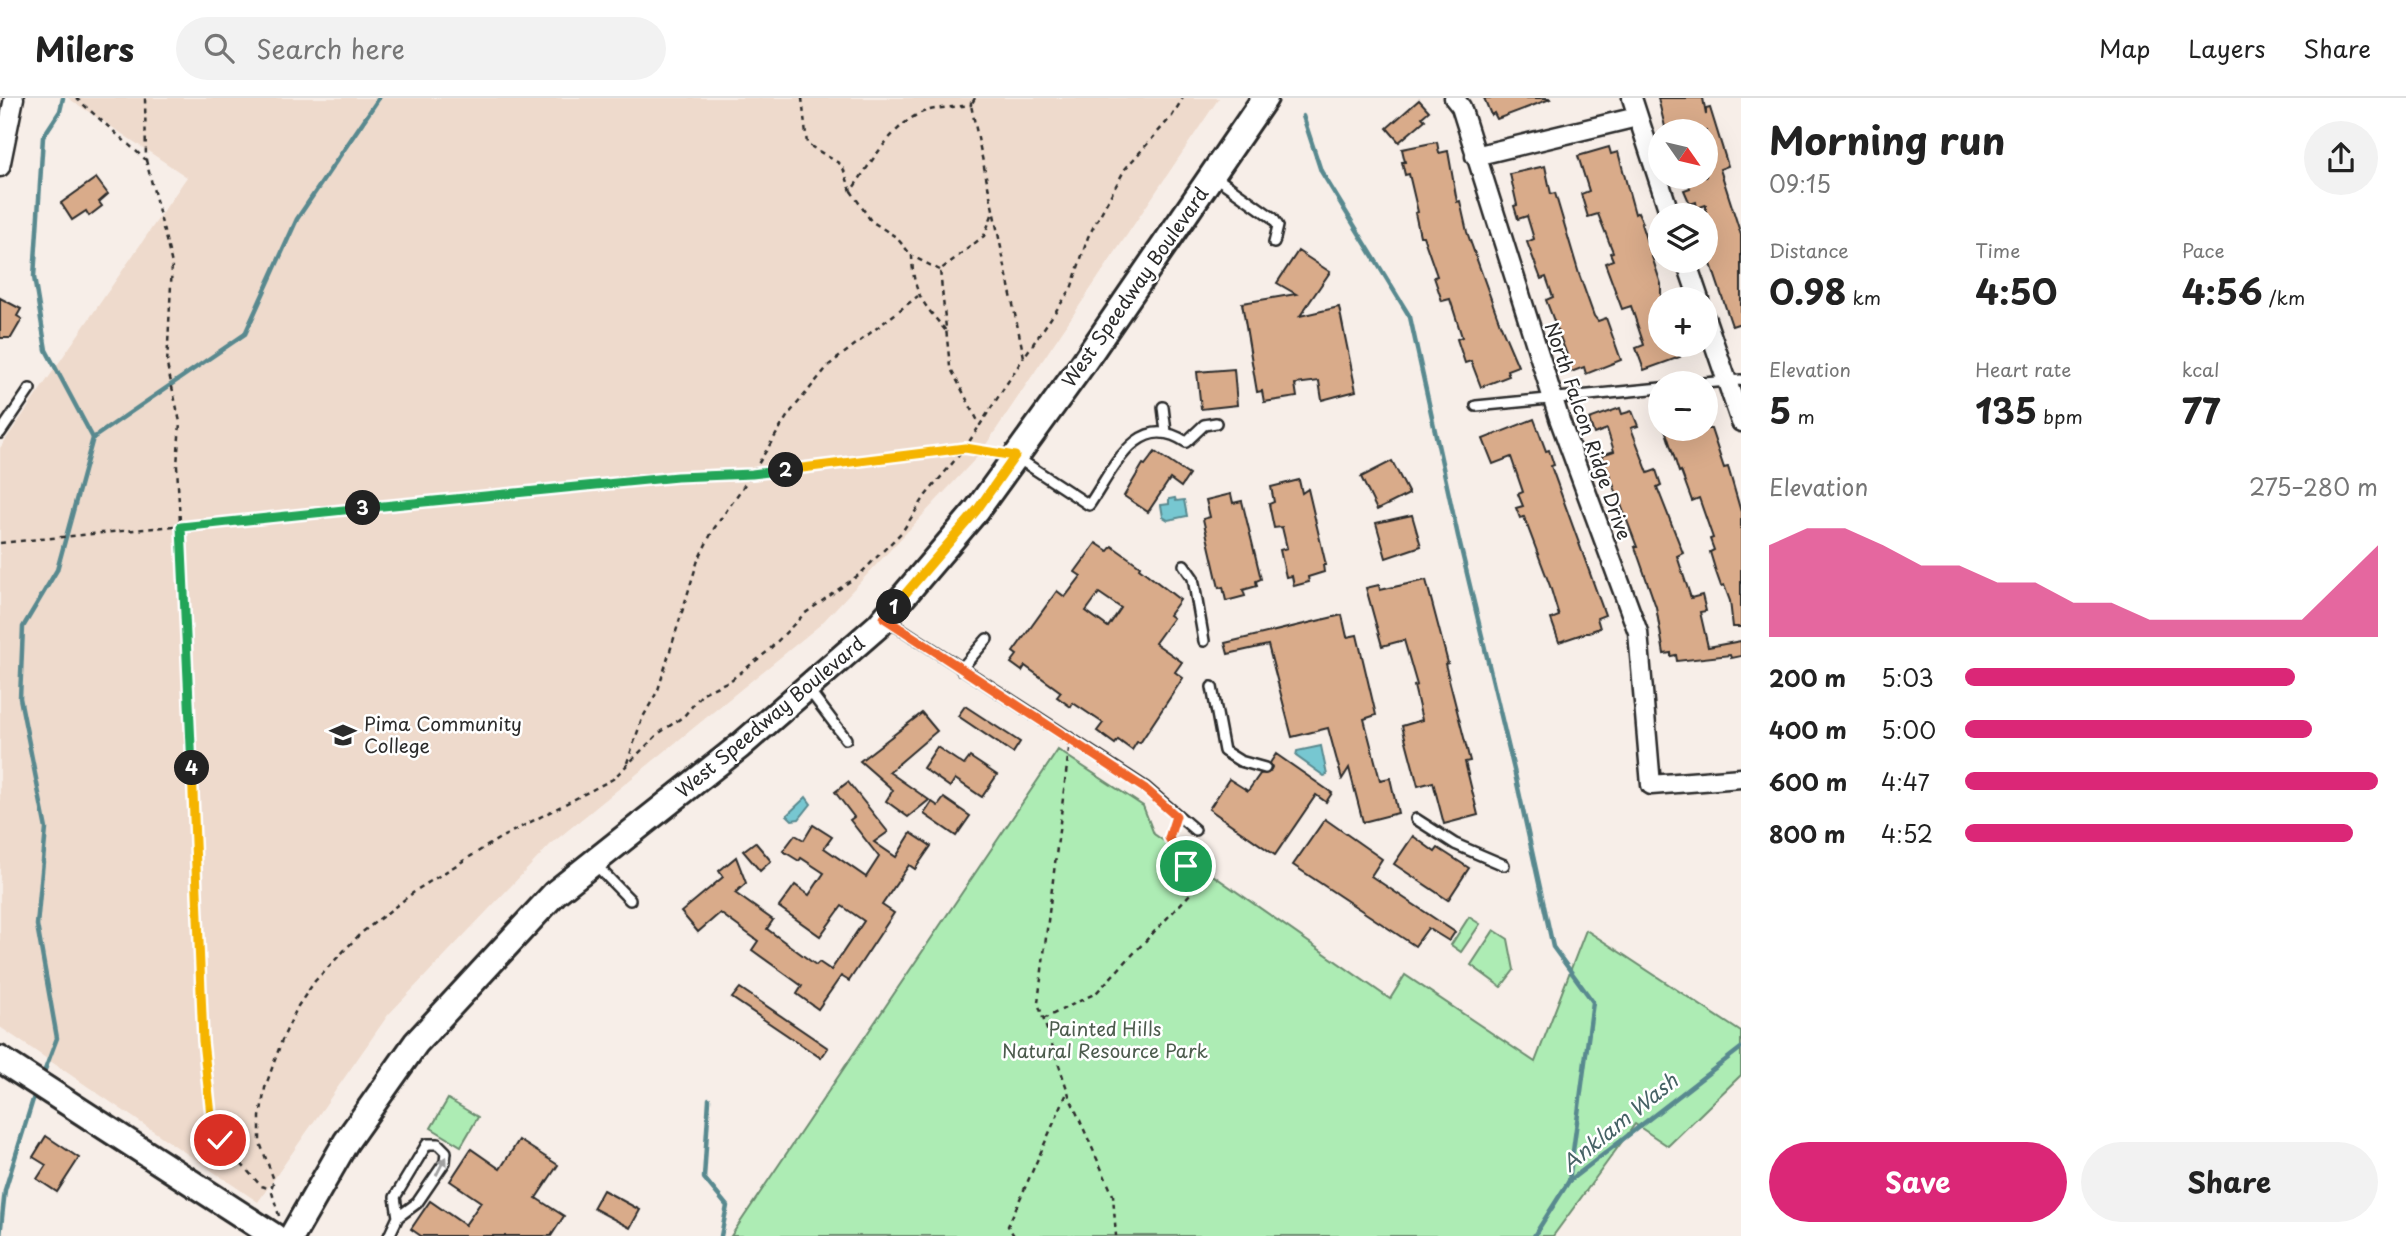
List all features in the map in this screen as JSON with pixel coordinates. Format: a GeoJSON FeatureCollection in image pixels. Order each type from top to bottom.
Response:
{"type":"FeatureCollection","features":[{"type":"Feature","properties":{"kind":"main road","name":"West Speedway Boulevard"},"geometry":{"type":"LineString","coordinates":[[282,1232],[416,1043],[555,893],[740,746],[884,618],[977,510],[1082,365],[1265,98]]}},
{"type":"Feature","properties":{"kind":"main road"},"geometry":{"type":"LineString","coordinates":[[0,1059],[282,1232]]}},
{"type":"Feature","properties":{"kind":"street"},"geometry":{"type":"LineString","coordinates":[[0,167],[14,98]]}},
{"type":"Feature","properties":{"kind":"street","name":"North Falcon Ridge Drive"},"geometry":{"type":"LineString","coordinates":[[1454,98],[1461,107],[1553,398],[1637,632],[1651,785],[1741,778]]}},
{"type":"Feature","properties":{"kind":"street"},"geometry":{"type":"LineString","coordinates":[[1632,98],[1666,203]]}},
{"type":"Feature","properties":{"kind":"street"},"geometry":{"type":"LineString","coordinates":[[1475,156],[1637,117]]}},
{"type":"Feature","properties":{"kind":"street"},"geometry":{"type":"LineString","coordinates":[[1718,346],[1734,380],[1741,422]]}},
{"type":"Feature","properties":{"kind":"lane"},"geometry":{"type":"LineString","coordinates":[[1213,175],[1273,218],[1278,226],[1274,243]]}},
{"type":"Feature","properties":{"kind":"lane"},"geometry":{"type":"LineString","coordinates":[[0,433],[30,389]]}},
{"type":"Feature","properties":{"kind":"lane"},"geometry":{"type":"LineString","coordinates":[[1476,406],[1648,389]]}},
{"type":"Feature","properties":{"kind":"lane"},"geometry":{"type":"LineString","coordinates":[[1163,407],[1166,432]]}},
{"type":"Feature","properties":{"kind":"lane"},"geometry":{"type":"LineString","coordinates":[[1015,456],[1089,505],[1130,444],[1144,435],[1160,431],[1186,442],[1204,425],[1216,423]]}},
{"type":"Feature","properties":{"kind":"lane"},"geometry":{"type":"LineString","coordinates":[[1184,565],[1193,578],[1204,641]]}},
{"type":"Feature","properties":{"kind":"lane"},"geometry":{"type":"LineString","coordinates":[[884,618],[1144,788],[1195,830]]}},
{"type":"Feature","properties":{"kind":"lane"},"geometry":{"type":"LineString","coordinates":[[961,668],[987,639]]}},
{"type":"Feature","properties":{"kind":"lane"},"geometry":{"type":"LineString","coordinates":[[807,687],[846,739]]}},
{"type":"Feature","properties":{"kind":"lane"},"geometry":{"type":"LineString","coordinates":[[1212,687],[1224,751],[1240,761],[1265,768]]}},
{"type":"Feature","properties":{"kind":"lane"},"geometry":{"type":"LineString","coordinates":[[1416,819],[1455,844],[1504,865]]}},
{"type":"Feature","properties":{"kind":"lane"},"geometry":{"type":"LineString","coordinates":[[593,862],[630,900]]}},
{"type":"Feature","properties":{"kind":"lane"},"geometry":{"type":"LineString","coordinates":[[389,1236],[398,1217],[417,1203],[445,1162],[446,1152],[438,1144],[426,1144],[395,1197],[398,1217]]}},
{"type":"Feature","properties":{"kind":"path"},"geometry":{"type":"LineString","coordinates":[[76,98],[146,160]]}},
{"type":"Feature","properties":{"kind":"path"},"geometry":{"type":"LineString","coordinates":[[145,98],[146,160],[172,264],[167,365],[180,422],[177,466],[201,989],[212,1124],[220,1140],[261,1186],[271,1189]]}},
{"type":"Feature","properties":{"kind":"path"},"geometry":{"type":"LineString","coordinates":[[802,98],[807,144],[842,165],[851,191],[871,221],[896,237],[912,256],[940,270]]}},
{"type":"Feature","properties":{"kind":"path"},"geometry":{"type":"LineString","coordinates":[[973,98],[971,105],[1024,357]]}},
{"type":"Feature","properties":{"kind":"path"},"geometry":{"type":"LineString","coordinates":[[282,1232],[271,1189],[274,1180],[260,1143],[260,1117],[265,1088],[298,1006],[316,981],[360,934],[418,889],[500,838],[613,779],[658,734],[684,716],[703,693],[731,680],[767,652],[804,614],[860,574],[902,532],[926,495],[965,448],[1071,289],[1088,237],[1125,169],[1172,116],[1183,98]]}},
{"type":"Feature","properties":{"kind":"path"},"geometry":{"type":"LineString","coordinates":[[851,191],[892,136],[906,123],[926,111],[971,105]]}},
{"type":"Feature","properties":{"kind":"path"},"geometry":{"type":"LineString","coordinates":[[940,270],[984,236],[993,212]]}},
{"type":"Feature","properties":{"kind":"path"},"geometry":{"type":"LineString","coordinates":[[912,256],[912,274],[918,296],[946,331]]}},
{"type":"Feature","properties":{"kind":"path"},"geometry":{"type":"LineString","coordinates":[[940,270],[950,367],[979,425]]}},
{"type":"Feature","properties":{"kind":"path"},"geometry":{"type":"LineString","coordinates":[[626,766],[642,719],[658,690],[698,560],[713,530],[788,415],[829,365],[918,296]]}},
{"type":"Feature","properties":{"kind":"path"},"geometry":{"type":"LineString","coordinates":[[0,544],[677,477],[752,474],[965,448],[1015,456]]}},
{"type":"Feature","properties":{"kind":"path"},"geometry":{"type":"LineString","coordinates":[[1070,739],[1038,1003],[1070,1098],[1113,1195],[1116,1236]]}},
{"type":"Feature","properties":{"kind":"path"},"geometry":{"type":"LineString","coordinates":[[1043,1019],[1096,993],[1192,892],[1186,866],[1169,838],[1176,816]]}},
{"type":"Feature","properties":{"kind":"path"},"geometry":{"type":"LineString","coordinates":[[1014,1236],[1008,1226],[1069,1090]]}},
{"type":"Feature","properties":{"kind":"shaded area","name":"Pima Community College"},"geometry":{"type":"Polygon","coordinates":[[[68,98],[1219,98],[979,455],[820,625],[551,844],[388,1015],[258,1202],[0,1027],[0,448],[187,177],[68,98]]]}},
{"type":"Feature","properties":{"kind":"green space","name":"Painted Hills Natural Resource Park"},"geometry":{"type":"Polygon","coordinates":[[[1058,750],[1143,806],[1154,834],[1390,999],[1405,975],[1535,1062],[1586,930],[1741,1032],[1741,1075],[1668,1146],[1635,1124],[1553,1236],[731,1236],[1058,750]]]}},
{"type":"Feature","properties":{"kind":"green space"},"geometry":{"type":"Polygon","coordinates":[[[1469,917],[1480,924],[1461,952],[1451,945],[1469,917]]]}},
{"type":"Feature","properties":{"kind":"green space"},"geometry":{"type":"Polygon","coordinates":[[[1494,930],[1508,939],[1514,970],[1501,987],[1471,965],[1494,930]]]}},
{"type":"Feature","properties":{"kind":"green space"},"geometry":{"type":"Polygon","coordinates":[[[448,1099],[478,1117],[461,1146],[431,1128],[448,1099]]]}},
{"type":"Feature","properties":{"kind":"water"},"geometry":{"type":"Polygon","coordinates":[[[1175,498],[1176,501],[1184,500],[1187,516],[1168,520],[1163,517],[1161,505],[1169,504],[1169,499],[1175,498]]]}},
{"type":"Feature","properties":{"kind":"water"},"geometry":{"type":"Polygon","coordinates":[[[1321,746],[1327,775],[1324,776],[1296,756],[1297,751],[1321,746]]]}},
{"type":"Feature","properties":{"kind":"water"},"geometry":{"type":"Polygon","coordinates":[[[806,797],[811,804],[799,819],[792,820],[787,815],[806,797]]]}},
{"type":"Feature","properties":{"kind":"building"},"geometry":{"type":"Polygon","coordinates":[[[1484,98],[1550,99],[1497,119],[1494,113],[1491,115],[1484,98]]]}},
{"type":"Feature","properties":{"kind":"building"},"geometry":{"type":"Polygon","coordinates":[[[1658,98],[1703,98],[1706,115],[1706,109],[1710,108],[1713,119],[1663,119],[1658,98]]]}},
{"type":"Feature","properties":{"kind":"building"},"geometry":{"type":"Polygon","coordinates":[[[1419,100],[1429,111],[1422,117],[1425,120],[1399,142],[1387,128],[1419,100]]]}},
{"type":"Feature","properties":{"kind":"building"},"geometry":{"type":"Polygon","coordinates":[[[1718,134],[1728,166],[1720,169],[1741,235],[1741,323],[1732,326],[1714,273],[1718,273],[1718,203],[1690,203],[1684,190],[1718,189],[1718,134]]]}},
{"type":"Feature","properties":{"kind":"building"},"geometry":{"type":"Polygon","coordinates":[[[1437,142],[1439,153],[1448,151],[1457,202],[1460,201],[1467,232],[1518,366],[1507,370],[1509,376],[1481,387],[1471,361],[1465,363],[1457,339],[1462,337],[1450,299],[1442,301],[1434,277],[1437,276],[1423,236],[1420,236],[1415,213],[1418,212],[1409,174],[1405,175],[1402,162],[1405,162],[1402,149],[1437,142]]]}},
{"type":"Feature","properties":{"kind":"building"},"geometry":{"type":"Polygon","coordinates":[[[1609,147],[1611,154],[1618,152],[1635,214],[1638,212],[1643,223],[1641,224],[1648,245],[1648,273],[1657,273],[1661,284],[1661,287],[1648,287],[1648,357],[1680,357],[1644,370],[1636,348],[1644,345],[1631,306],[1622,309],[1605,263],[1613,260],[1610,253],[1613,252],[1598,214],[1588,217],[1581,194],[1589,191],[1578,156],[1609,147]]]}},
{"type":"Feature","properties":{"kind":"building"},"geometry":{"type":"Polygon","coordinates":[[[1545,166],[1551,194],[1555,193],[1594,316],[1598,321],[1606,318],[1621,360],[1586,374],[1584,367],[1571,372],[1546,300],[1553,297],[1546,277],[1541,279],[1527,242],[1534,239],[1527,216],[1518,219],[1514,206],[1517,205],[1510,174],[1545,166]]]}},
{"type":"Feature","properties":{"kind":"building"},"geometry":{"type":"Polygon","coordinates":[[[96,178],[108,194],[99,202],[102,206],[89,216],[86,211],[72,220],[61,203],[96,178]]]}},
{"type":"Feature","properties":{"kind":"building"},"geometry":{"type":"Polygon","coordinates":[[[1298,251],[1330,272],[1300,316],[1339,307],[1356,391],[1322,400],[1319,381],[1295,384],[1297,397],[1264,402],[1262,391],[1257,392],[1242,303],[1296,294],[1277,283],[1298,251]]]}},
{"type":"Feature","properties":{"kind":"building"},"geometry":{"type":"Polygon","coordinates":[[[0,298],[21,309],[17,316],[22,319],[11,338],[0,338],[0,298]]]}},
{"type":"Feature","properties":{"kind":"building"},"geometry":{"type":"Polygon","coordinates":[[[1234,369],[1237,405],[1201,409],[1197,372],[1234,369]]]}},
{"type":"Feature","properties":{"kind":"building"},"geometry":{"type":"Polygon","coordinates":[[[1620,408],[1622,414],[1632,411],[1638,426],[1631,428],[1648,473],[1656,470],[1661,485],[1657,487],[1683,553],[1677,556],[1691,598],[1702,595],[1706,611],[1700,612],[1708,647],[1741,641],[1741,656],[1677,661],[1676,655],[1664,654],[1656,607],[1637,547],[1602,455],[1614,451],[1607,429],[1594,434],[1589,419],[1620,408]]]}},
{"type":"Feature","properties":{"kind":"building"},"geometry":{"type":"Polygon","coordinates":[[[1534,419],[1546,451],[1549,450],[1554,465],[1551,466],[1605,615],[1597,618],[1600,628],[1559,642],[1551,619],[1559,616],[1550,586],[1524,517],[1520,518],[1516,508],[1523,506],[1518,494],[1523,492],[1511,457],[1493,464],[1483,439],[1534,419]]]}},
{"type":"Feature","properties":{"kind":"building"},"geometry":{"type":"Polygon","coordinates":[[[1669,441],[1715,441],[1724,468],[1728,467],[1741,512],[1741,627],[1733,627],[1730,601],[1724,585],[1721,586],[1710,552],[1714,550],[1710,539],[1713,538],[1699,498],[1692,501],[1681,471],[1679,472],[1669,441]]]}},
{"type":"Feature","properties":{"kind":"building"},"geometry":{"type":"Polygon","coordinates":[[[1155,452],[1189,475],[1181,487],[1170,479],[1148,512],[1124,496],[1143,464],[1145,465],[1155,452]]]}},
{"type":"Feature","properties":{"kind":"building"},"geometry":{"type":"Polygon","coordinates":[[[1392,461],[1409,494],[1377,510],[1361,477],[1392,461]]]}},
{"type":"Feature","properties":{"kind":"building"},"geometry":{"type":"Polygon","coordinates":[[[1299,480],[1302,493],[1308,489],[1326,565],[1323,565],[1324,572],[1308,577],[1309,582],[1294,586],[1292,576],[1286,577],[1280,550],[1287,548],[1282,527],[1274,528],[1269,504],[1274,502],[1271,487],[1299,480]]]}},
{"type":"Feature","properties":{"kind":"building"},"geometry":{"type":"Polygon","coordinates":[[[1231,494],[1233,503],[1242,501],[1261,579],[1256,581],[1257,586],[1243,590],[1245,596],[1226,601],[1223,587],[1219,588],[1203,519],[1210,517],[1206,500],[1231,494]]]}},
{"type":"Feature","properties":{"kind":"building"},"geometry":{"type":"Polygon","coordinates":[[[1412,515],[1421,546],[1386,558],[1376,523],[1412,515]]]}},
{"type":"Feature","properties":{"kind":"building"},"geometry":{"type":"Polygon","coordinates":[[[1096,543],[1108,551],[1112,546],[1180,600],[1169,615],[1173,618],[1155,643],[1182,662],[1175,672],[1183,678],[1140,743],[1137,742],[1132,750],[1118,740],[1115,744],[1097,731],[1103,723],[1073,703],[1071,707],[1057,697],[1061,692],[1025,666],[1022,671],[1011,663],[1017,655],[1013,652],[1057,591],[1065,597],[1081,576],[1075,572],[1096,543]],[[1099,593],[1086,611],[1108,627],[1121,608],[1099,593]]]}},
{"type":"Feature","properties":{"kind":"building"},"geometry":{"type":"Polygon","coordinates":[[[1426,580],[1470,761],[1465,762],[1478,815],[1444,824],[1433,782],[1418,786],[1402,726],[1422,720],[1414,686],[1417,685],[1404,640],[1382,646],[1366,588],[1379,585],[1380,590],[1426,580]]]}},
{"type":"Feature","properties":{"kind":"building"},"geometry":{"type":"Polygon","coordinates":[[[1342,615],[1347,637],[1357,635],[1376,715],[1364,719],[1380,780],[1390,778],[1398,813],[1363,822],[1349,768],[1342,779],[1328,728],[1292,737],[1268,645],[1228,654],[1225,643],[1342,615]]]}},
{"type":"Feature","properties":{"kind":"building"},"geometry":{"type":"Polygon","coordinates":[[[965,706],[1020,742],[1013,753],[958,716],[965,706]]]}},
{"type":"Feature","properties":{"kind":"building"},"geometry":{"type":"Polygon","coordinates":[[[922,713],[937,731],[889,772],[929,800],[908,817],[886,801],[893,790],[860,761],[922,713]]]}},
{"type":"Feature","properties":{"kind":"building"},"geometry":{"type":"Polygon","coordinates":[[[937,747],[964,765],[970,757],[997,775],[982,797],[955,779],[950,787],[923,768],[937,747]]]}},
{"type":"Feature","properties":{"kind":"building"},"geometry":{"type":"Polygon","coordinates":[[[1276,754],[1332,793],[1326,802],[1316,795],[1275,855],[1209,809],[1229,779],[1248,791],[1260,774],[1270,772],[1270,763],[1276,754]]]}},
{"type":"Feature","properties":{"kind":"building"},"geometry":{"type":"Polygon","coordinates":[[[848,782],[888,832],[874,842],[896,857],[911,833],[931,846],[915,869],[909,865],[882,905],[894,913],[849,981],[841,976],[818,1009],[797,994],[802,986],[752,950],[758,941],[720,913],[698,932],[681,912],[723,877],[719,871],[736,857],[746,883],[735,893],[773,920],[767,929],[816,965],[819,962],[831,970],[864,921],[842,906],[820,936],[779,907],[795,885],[809,895],[824,873],[801,858],[799,861],[783,851],[795,835],[804,840],[813,825],[832,837],[824,848],[866,877],[879,857],[850,820],[854,817],[835,792],[848,782]]]}},
{"type":"Feature","properties":{"kind":"building"},"geometry":{"type":"Polygon","coordinates":[[[944,798],[970,816],[956,836],[924,814],[932,802],[938,806],[944,798]]]}},
{"type":"Feature","properties":{"kind":"building"},"geometry":{"type":"Polygon","coordinates":[[[1325,819],[1382,859],[1371,876],[1455,932],[1449,941],[1428,928],[1415,946],[1293,865],[1325,819]]]}},
{"type":"Feature","properties":{"kind":"building"},"geometry":{"type":"Polygon","coordinates":[[[1413,836],[1435,852],[1438,848],[1469,868],[1448,900],[1394,864],[1413,836]]]}},
{"type":"Feature","properties":{"kind":"building"},"geometry":{"type":"Polygon","coordinates":[[[755,842],[771,861],[760,871],[743,851],[755,842]]]}},
{"type":"Feature","properties":{"kind":"building"},"geometry":{"type":"Polygon","coordinates":[[[740,988],[828,1048],[821,1058],[732,998],[740,988]]]}},
{"type":"Feature","properties":{"kind":"building"},"geometry":{"type":"Polygon","coordinates":[[[46,1136],[79,1158],[57,1192],[37,1179],[46,1165],[33,1157],[46,1136]]]}},
{"type":"Feature","properties":{"kind":"building"},"geometry":{"type":"Polygon","coordinates":[[[519,1140],[558,1165],[536,1198],[564,1216],[551,1236],[421,1236],[411,1229],[430,1201],[465,1225],[481,1202],[450,1181],[471,1149],[500,1169],[519,1140]]]}},
{"type":"Feature","properties":{"kind":"building"},"geometry":{"type":"Polygon","coordinates":[[[603,1190],[640,1210],[630,1228],[593,1208],[603,1190]]]}},
{"type":"Feature","properties":{"kind":"waterway"},"geometry":{"type":"LineString","coordinates":[[43,1075],[57,1038],[37,925],[46,829],[20,698],[23,627],[57,570],[93,438],[46,350],[34,277],[43,137],[60,111],[63,98]]}},
{"type":"Feature","properties":{"kind":"waterway"},"geometry":{"type":"LineString","coordinates":[[93,438],[245,334],[297,219],[379,98]]}},
{"type":"Feature","properties":{"kind":"waterway"},"geometry":{"type":"LineString","coordinates":[[1303,116],[1321,171],[1410,317],[1553,947],[1593,1002],[1569,1181]]}},
{"type":"Feature","properties":{"kind":"waterway","name":"Anklam Wash"},"geometry":{"type":"LineString","coordinates":[[1534,1236],[1569,1181],[1741,1048]]}},
{"type":"Feature","properties":{"kind":"waterway"},"geometry":{"type":"LineString","coordinates":[[0,1236],[5,1190],[35,1093]]}},
{"type":"Feature","properties":{"kind":"waterway"},"geometry":{"type":"LineString","coordinates":[[709,1099],[704,1178],[727,1206],[721,1236]]}},
{"type":"Feature","properties":{"kind":"place","name":"Pima Community College"},"geometry":{"type":"Point","coordinates":[343,735]}},
{"type":"Feature","properties":{"kind":"route"},"geometry":{"type":"LineString","coordinates":[[220,1140],[212,1124],[203,1041],[181,527],[677,477],[752,474],[965,448],[1015,456],[977,510],[884,618],[1144,788],[1176,816],[1169,838],[1186,866]]}}]}
